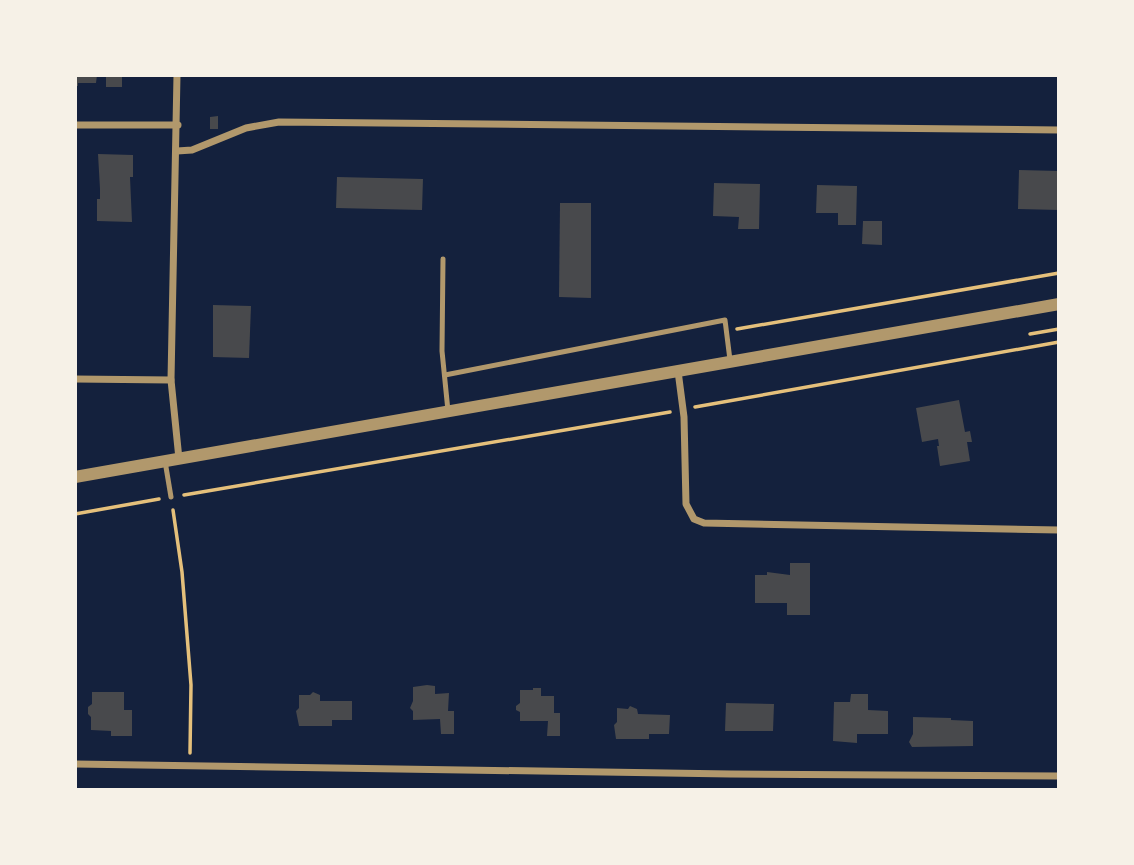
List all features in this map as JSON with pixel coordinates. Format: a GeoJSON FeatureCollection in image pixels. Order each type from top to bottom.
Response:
{"type":"FeatureCollection","features":[{"type":"Feature","properties":{"kind":"street"},"geometry":{"type":"LineString","coordinates":[[177,75],[171,380],[180,459]]}},
{"type":"Feature","properties":{"kind":"street"},"geometry":{"type":"LineString","coordinates":[[177,151],[192,150],[246,128],[279,121],[1059,131]]}},
{"type":"Feature","properties":{"kind":"street"},"geometry":{"type":"LineString","coordinates":[[75,125],[178,125]]}},
{"type":"Feature","properties":{"kind":"street"},"geometry":{"type":"LineString","coordinates":[[75,477],[1059,304]]}},
{"type":"Feature","properties":{"kind":"street"},"geometry":{"type":"LineString","coordinates":[[678,371],[683,409],[687,503],[694,519],[704,523],[1059,530]]}},
{"type":"Feature","properties":{"kind":"street"},"geometry":{"type":"LineString","coordinates":[[75,379],[171,380]]}},
{"type":"Feature","properties":{"kind":"street"},"geometry":{"type":"LineString","coordinates":[[75,764],[1059,776]]}},
{"type":"Feature","properties":{"kind":"lane"},"geometry":{"type":"LineString","coordinates":[[443,259],[442,351],[448,411]]}},
{"type":"Feature","properties":{"kind":"lane"},"geometry":{"type":"LineString","coordinates":[[444,374],[725,320],[730,361]]}},
{"type":"Feature","properties":{"kind":"lane"},"geometry":{"type":"LineString","coordinates":[[165,461],[171,497]]}},
{"type":"Feature","properties":{"kind":"path"},"geometry":{"type":"LineString","coordinates":[[727,331],[1059,273]]}},
{"type":"Feature","properties":{"kind":"path"},"geometry":{"type":"LineString","coordinates":[[1030,334],[1059,329]]}},
{"type":"Feature","properties":{"kind":"path"},"geometry":{"type":"LineString","coordinates":[[75,514],[1059,342]]}},
{"type":"Feature","properties":{"kind":"path"},"geometry":{"type":"LineString","coordinates":[[171,497],[184,598],[191,685],[190,766]]}},
{"type":"Feature","properties":{"kind":"building"},"geometry":{"type":"Polygon","coordinates":[[[75,75],[97,75],[96,83],[78,83],[78,86],[75,86],[75,75]]]}},
{"type":"Feature","properties":{"kind":"building"},"geometry":{"type":"Polygon","coordinates":[[[106,75],[122,75],[122,87],[106,87],[106,75]]]}},
{"type":"Feature","properties":{"kind":"building"},"geometry":{"type":"Polygon","coordinates":[[[218,116],[218,129],[210,129],[210,117],[218,116]]]}},
{"type":"Feature","properties":{"kind":"building"},"geometry":{"type":"Polygon","coordinates":[[[98,154],[133,155],[133,177],[130,177],[132,222],[97,221],[97,199],[100,199],[98,154]]]}},
{"type":"Feature","properties":{"kind":"building"},"geometry":{"type":"Polygon","coordinates":[[[1019,170],[1059,171],[1059,210],[1018,209],[1019,170]]]}},
{"type":"Feature","properties":{"kind":"building"},"geometry":{"type":"Polygon","coordinates":[[[337,177],[423,179],[422,210],[336,208],[337,177]]]}},
{"type":"Feature","properties":{"kind":"building"},"geometry":{"type":"Polygon","coordinates":[[[714,183],[760,184],[759,229],[738,229],[739,217],[713,216],[714,183]]]}},
{"type":"Feature","properties":{"kind":"building"},"geometry":{"type":"Polygon","coordinates":[[[817,185],[857,186],[856,225],[838,225],[838,213],[816,213],[817,185]]]}},
{"type":"Feature","properties":{"kind":"building"},"geometry":{"type":"Polygon","coordinates":[[[560,203],[591,203],[591,298],[559,297],[560,203]]]}},
{"type":"Feature","properties":{"kind":"building"},"geometry":{"type":"Polygon","coordinates":[[[863,221],[882,221],[882,245],[862,244],[863,221]]]}},
{"type":"Feature","properties":{"kind":"building"},"geometry":{"type":"Polygon","coordinates":[[[213,305],[251,306],[249,358],[213,357],[213,305]]]}},
{"type":"Feature","properties":{"kind":"building"},"geometry":{"type":"Polygon","coordinates":[[[959,400],[965,432],[970,431],[972,442],[967,442],[970,461],[940,466],[938,439],[922,442],[916,408],[959,400]]]}},
{"type":"Feature","properties":{"kind":"building"},"geometry":{"type":"Polygon","coordinates":[[[790,563],[810,563],[810,615],[787,615],[787,603],[755,603],[755,575],[767,575],[767,572],[790,575],[790,563]]]}},
{"type":"Feature","properties":{"kind":"building"},"geometry":{"type":"Polygon","coordinates":[[[435,686],[435,694],[449,693],[448,711],[454,711],[454,734],[441,734],[440,719],[413,720],[413,711],[410,708],[413,687],[435,686]]]}},
{"type":"Feature","properties":{"kind":"building"},"geometry":{"type":"Polygon","coordinates":[[[541,688],[541,696],[554,696],[554,713],[560,713],[560,736],[547,736],[548,721],[520,721],[520,712],[516,710],[516,706],[520,703],[520,690],[541,688]]]}},
{"type":"Feature","properties":{"kind":"building"},"geometry":{"type":"Polygon","coordinates":[[[92,692],[124,692],[124,710],[132,710],[132,736],[111,736],[111,731],[91,730],[88,707],[92,704],[92,692]]]}},
{"type":"Feature","properties":{"kind":"building"},"geometry":{"type":"Polygon","coordinates":[[[313,692],[320,695],[320,701],[352,701],[352,720],[332,720],[332,726],[299,726],[296,711],[299,708],[299,695],[310,695],[313,692]]]}},
{"type":"Feature","properties":{"kind":"building"},"geometry":{"type":"Polygon","coordinates":[[[851,694],[868,694],[868,710],[888,711],[888,734],[857,734],[857,743],[833,741],[834,702],[850,702],[851,694]]]}},
{"type":"Feature","properties":{"kind":"building"},"geometry":{"type":"Polygon","coordinates":[[[726,703],[774,704],[773,731],[725,731],[726,703]]]}},
{"type":"Feature","properties":{"kind":"building"},"geometry":{"type":"Polygon","coordinates":[[[630,706],[637,709],[638,714],[670,715],[669,734],[649,734],[649,739],[616,739],[614,725],[617,722],[617,708],[628,709],[630,706]]]}},
{"type":"Feature","properties":{"kind":"building"},"geometry":{"type":"Polygon","coordinates":[[[913,717],[973,721],[973,746],[912,747],[909,742],[913,734],[913,717]]]}}]}
